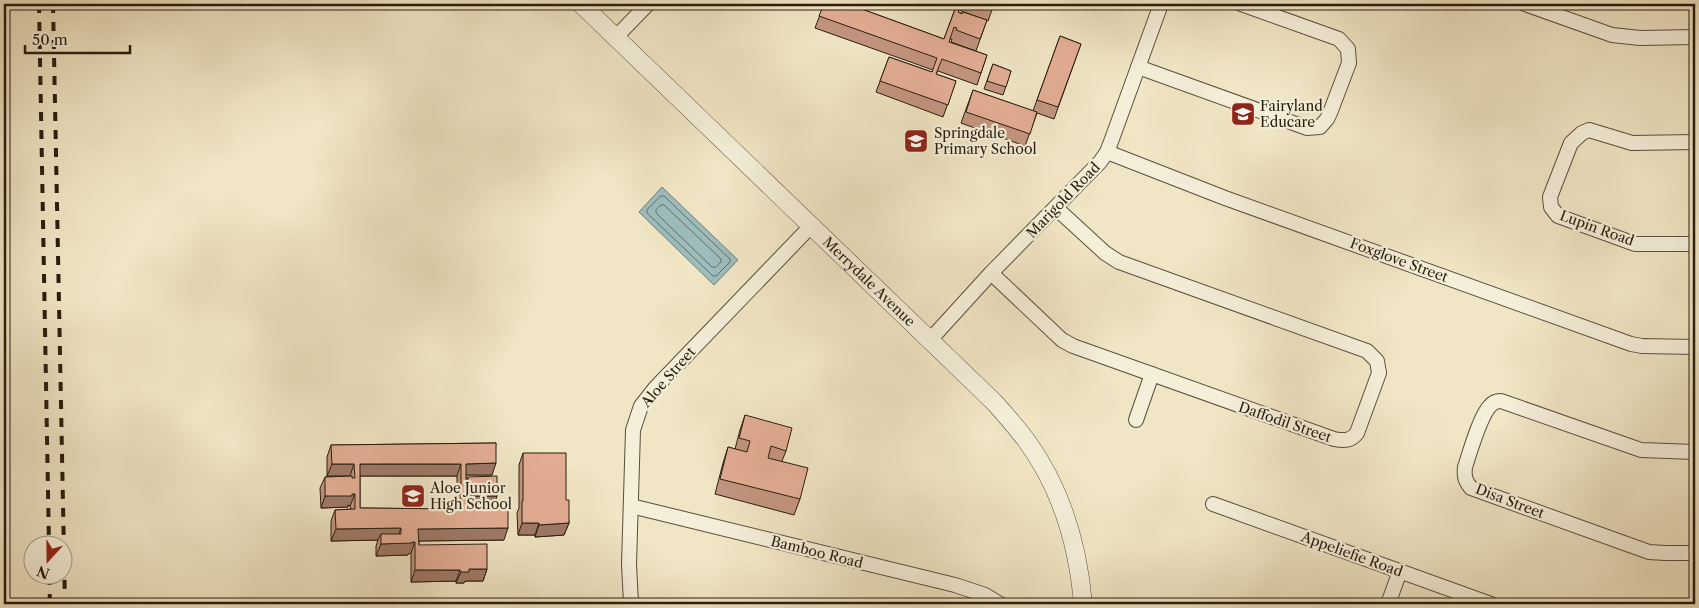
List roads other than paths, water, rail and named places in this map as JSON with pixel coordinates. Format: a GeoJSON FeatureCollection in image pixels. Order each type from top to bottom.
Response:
{"type":"FeatureCollection","features":[{"type":"Feature","properties":{"kind":"street","name":"Merrydale Avenue"},"geometry":{"type":"LineString","coordinates":[[581,4],[994,402],[1026,440],[1046,472],[1068,520],[1077,553],[1082,604]]}},
{"type":"Feature","properties":{"kind":"street"},"geometry":{"type":"LineString","coordinates":[[616,37],[648,4]]}},
{"type":"Feature","properties":{"kind":"street","name":"Marigold Road"},"geometry":{"type":"LineString","coordinates":[[930,340],[991,273],[1091,172],[1107,152],[1160,4]]}},
{"type":"Feature","properties":{"kind":"street"},"geometry":{"type":"LineString","coordinates":[[1138,67],[1307,128],[1320,127],[1327,119],[1349,63],[1348,49],[1339,39],[1241,4]]}},
{"type":"Feature","properties":{"kind":"street"},"geometry":{"type":"LineString","coordinates":[[1525,4],[1612,35],[1640,38],[1695,37]]}},
{"type":"Feature","properties":{"kind":"street","name":"Lupin Road"},"geometry":{"type":"LineString","coordinates":[[1695,142],[1632,143],[1594,131],[1586,131],[1571,143],[1550,198],[1551,207],[1558,216],[1628,242],[1645,245],[1695,244]]}},
{"type":"Feature","properties":{"kind":"street","name":"Foxglove Street"},"geometry":{"type":"LineString","coordinates":[[1107,152],[1225,198],[1632,344],[1642,346],[1695,347]]}},
{"type":"Feature","properties":{"kind":"street","name":"Daffodil Street"},"geometry":{"type":"LineString","coordinates":[[991,273],[1062,340],[1073,346],[1334,440],[1342,441],[1353,438],[1357,433],[1379,373],[1377,362],[1367,351],[1120,262],[1105,253],[1056,208]]}},
{"type":"Feature","properties":{"kind":"street","name":"Aloe Street"},"geometry":{"type":"LineString","coordinates":[[631,604],[629,564],[633,430],[641,406],[662,381],[811,226]]}},
{"type":"Feature","properties":{"kind":"street"},"geometry":{"type":"LineString","coordinates":[[1136,420],[1152,374]]}},
{"type":"Feature","properties":{"kind":"street","name":"Disa Street"},"geometry":{"type":"LineString","coordinates":[[1695,452],[1641,450],[1501,401],[1490,405],[1483,416],[1464,474],[1465,480],[1471,488],[1621,543],[1657,553],[1695,553]]}},
{"type":"Feature","properties":{"kind":"street","name":"Appeliefie Road"},"geometry":{"type":"LineString","coordinates":[[1213,504],[1491,604]]}},
{"type":"Feature","properties":{"kind":"street","name":"Bamboo Road"},"geometry":{"type":"LineString","coordinates":[[631,506],[955,585],[985,595],[1000,604]]}},
{"type":"Feature","properties":{"kind":"street"},"geometry":{"type":"LineString","coordinates":[[1388,604],[1400,571]]}},
{"type":"Feature","properties":{"kind":"water"},"geometry":{"type":"Polygon","coordinates":[[[662,187],[738,260],[714,285],[639,212],[662,187]]]}},
{"type":"Feature","properties":{"kind":"railway"},"geometry":{"type":"LineString","coordinates":[[39,4],[49,536]]}},
{"type":"Feature","properties":{"kind":"railway"},"geometry":{"type":"LineString","coordinates":[[53,4],[65,604]]}},
{"type":"Feature","properties":{"kind":"railway"},"geometry":{"type":"LineString","coordinates":[[49,586],[50,604]]}},
{"type":"Feature","properties":{"kind":"place","name":"Fairyland Educare"},"geometry":{"type":"Point","coordinates":[1243,114]}},
{"type":"Feature","properties":{"kind":"place","name":"Springdale Primary School"},"geometry":{"type":"Point","coordinates":[916,141]}},
{"type":"Feature","properties":{"kind":"place","name":"Aloe Junior High School"},"geometry":{"type":"Point","coordinates":[413,496]}}]}
